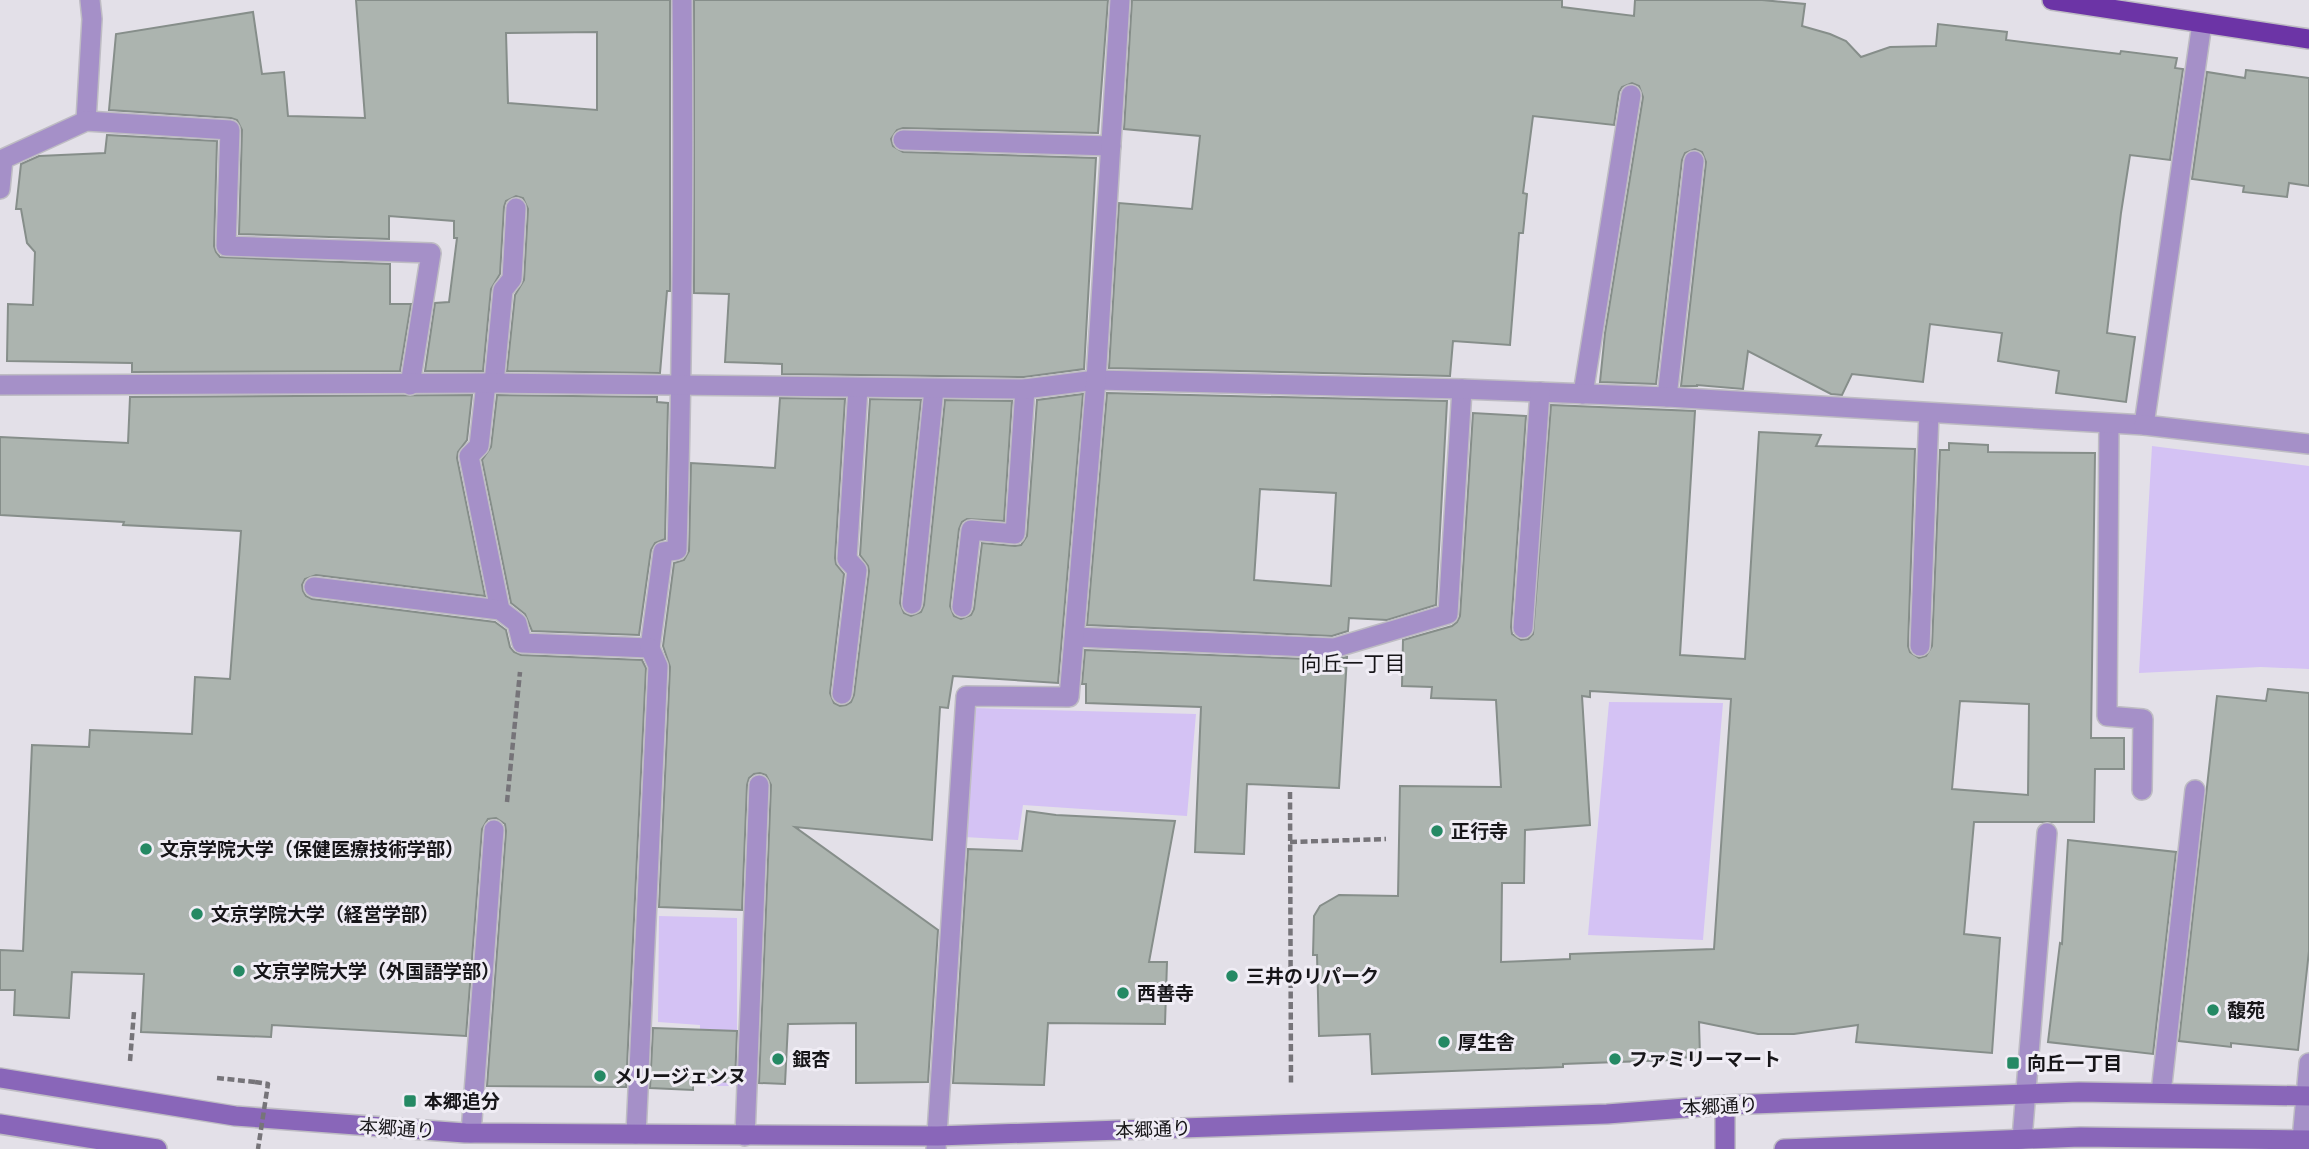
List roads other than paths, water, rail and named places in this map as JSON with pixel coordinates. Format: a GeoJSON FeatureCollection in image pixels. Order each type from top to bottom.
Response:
{"type":"FeatureCollection","features":[{"type":"Feature","properties":{"kind":"highway"},"geometry":{"type":"LineString","coordinates":[[2052,0],[2309,39]]}},
{"type":"Feature","properties":{"kind":"main road","name":"本郷通り"},"geometry":{"type":"LineString","coordinates":[[0,1078],[235,1116],[471,1133],[745,1136],[936,1143],[1608,1114],[1725,1105],[2026,1094],[2307,1096]]}},
{"type":"Feature","properties":{"kind":"main road"},"geometry":{"type":"LineString","coordinates":[[1725,1105],[1725,1149]]}},
{"type":"Feature","properties":{"kind":"main road"},"geometry":{"type":"LineString","coordinates":[[0,1124],[157,1149]]}},
{"type":"Feature","properties":{"kind":"main road"},"geometry":{"type":"LineString","coordinates":[[1784,1149],[2080,1137],[2305,1140]]}},
{"type":"Feature","properties":{"kind":"street"},"geometry":{"type":"LineString","coordinates":[[86,121],[92,19],[90,0]]}},
{"type":"Feature","properties":{"kind":"street"},"geometry":{"type":"LineString","coordinates":[[636,1135],[658,666],[650,648],[663,552],[677,550],[682,385],[682,0]]}},
{"type":"Feature","properties":{"kind":"street"},"geometry":{"type":"LineString","coordinates":[[936,1143],[966,696],[1069,697],[1096,380],[1120,0]]}},
{"type":"Feature","properties":{"kind":"street"},"geometry":{"type":"LineString","coordinates":[[2144,425],[2202,23]]}},
{"type":"Feature","properties":{"kind":"street"},"geometry":{"type":"LineString","coordinates":[[1583,394],[1631,95]]}},
{"type":"Feature","properties":{"kind":"street"},"geometry":{"type":"LineString","coordinates":[[0,189],[3,159],[86,121],[230,130],[226,246],[431,253],[410,385]]}},
{"type":"Feature","properties":{"kind":"street"},"geometry":{"type":"LineString","coordinates":[[902,140],[1111,146]]}},
{"type":"Feature","properties":{"kind":"street"},"geometry":{"type":"LineString","coordinates":[[1667,397],[1694,161]]}},
{"type":"Feature","properties":{"kind":"street"},"geometry":{"type":"LineString","coordinates":[[500,610],[469,456],[479,446],[503,290],[512,279],[516,208]]}},
{"type":"Feature","properties":{"kind":"street"},"geometry":{"type":"LineString","coordinates":[[0,385],[490,383],[1025,389],[1096,380],[1462,389],[1667,397],[2144,425],[2309,444]]}},
{"type":"Feature","properties":{"kind":"street"},"geometry":{"type":"LineString","coordinates":[[842,694],[858,570],[847,559],[858,388]]}},
{"type":"Feature","properties":{"kind":"street"},"geometry":{"type":"LineString","coordinates":[[912,604],[934,388]]}},
{"type":"Feature","properties":{"kind":"street"},"geometry":{"type":"LineString","coordinates":[[962,607],[971,530],[1015,534],[1025,389]]}},
{"type":"Feature","properties":{"kind":"street"},"geometry":{"type":"LineString","coordinates":[[1075,637],[1334,648],[1448,614],[1462,389]]}},
{"type":"Feature","properties":{"kind":"street"},"geometry":{"type":"LineString","coordinates":[[1523,628],[1540,392]]}},
{"type":"Feature","properties":{"kind":"street"},"geometry":{"type":"LineString","coordinates":[[1920,646],[1929,413]]}},
{"type":"Feature","properties":{"kind":"street"},"geometry":{"type":"LineString","coordinates":[[2109,424],[2107,716],[2143,719],[2142,790]]}},
{"type":"Feature","properties":{"kind":"street"},"geometry":{"type":"LineString","coordinates":[[314,587],[500,610],[517,623],[522,643],[650,648]]}},
{"type":"Feature","properties":{"kind":"street"},"geometry":{"type":"LineString","coordinates":[[745,1136],[759,785]]}},
{"type":"Feature","properties":{"kind":"street"},"geometry":{"type":"LineString","coordinates":[[2161,1093],[2195,790]]}},
{"type":"Feature","properties":{"kind":"street"},"geometry":{"type":"LineString","coordinates":[[471,1133],[494,830]]}},
{"type":"Feature","properties":{"kind":"street"},"geometry":{"type":"LineString","coordinates":[[2022,1139],[2047,833]]}},
{"type":"Feature","properties":{"kind":"street"},"geometry":{"type":"LineString","coordinates":[[2305,1140],[2309,1063]]}},
{"type":"Feature","properties":{"kind":"place","name":"正行寺"},"geometry":{"type":"Point","coordinates":[1437,831]}},
{"type":"Feature","properties":{"kind":"place","name":"文京学院大学（保健医療技術学部）"},"geometry":{"type":"Point","coordinates":[146,849]}},
{"type":"Feature","properties":{"kind":"place","name":"文京学院大学（経営学部）"},"geometry":{"type":"Point","coordinates":[197,914]}},
{"type":"Feature","properties":{"kind":"place","name":"文京学院大学（外国語学部）"},"geometry":{"type":"Point","coordinates":[239,971]}},
{"type":"Feature","properties":{"kind":"place","name":"三井のリパーク"},"geometry":{"type":"Point","coordinates":[1232,976]}},
{"type":"Feature","properties":{"kind":"place","name":"西善寺"},"geometry":{"type":"Point","coordinates":[1123,993]}},
{"type":"Feature","properties":{"kind":"place","name":"馥苑"},"geometry":{"type":"Point","coordinates":[2213,1010]}},
{"type":"Feature","properties":{"kind":"place","name":"厚生舎"},"geometry":{"type":"Point","coordinates":[1444,1042]}},
{"type":"Feature","properties":{"kind":"place","name":"銀杏"},"geometry":{"type":"Point","coordinates":[778,1059]}},
{"type":"Feature","properties":{"kind":"place","name":"ファミリーマート"},"geometry":{"type":"Point","coordinates":[1615,1059]}},
{"type":"Feature","properties":{"kind":"place","name":"向丘一丁目"},"geometry":{"type":"Point","coordinates":[2013,1063]}},
{"type":"Feature","properties":{"kind":"place","name":"メリージェンヌ"},"geometry":{"type":"Point","coordinates":[600,1076]}},
{"type":"Feature","properties":{"kind":"place","name":"本郷追分"},"geometry":{"type":"Point","coordinates":[410,1101]}},
{"type":"Feature","properties":{"kind":"district","name":"向丘一丁目"},"geometry":{"type":"Point","coordinates":[1353,664]}}]}
